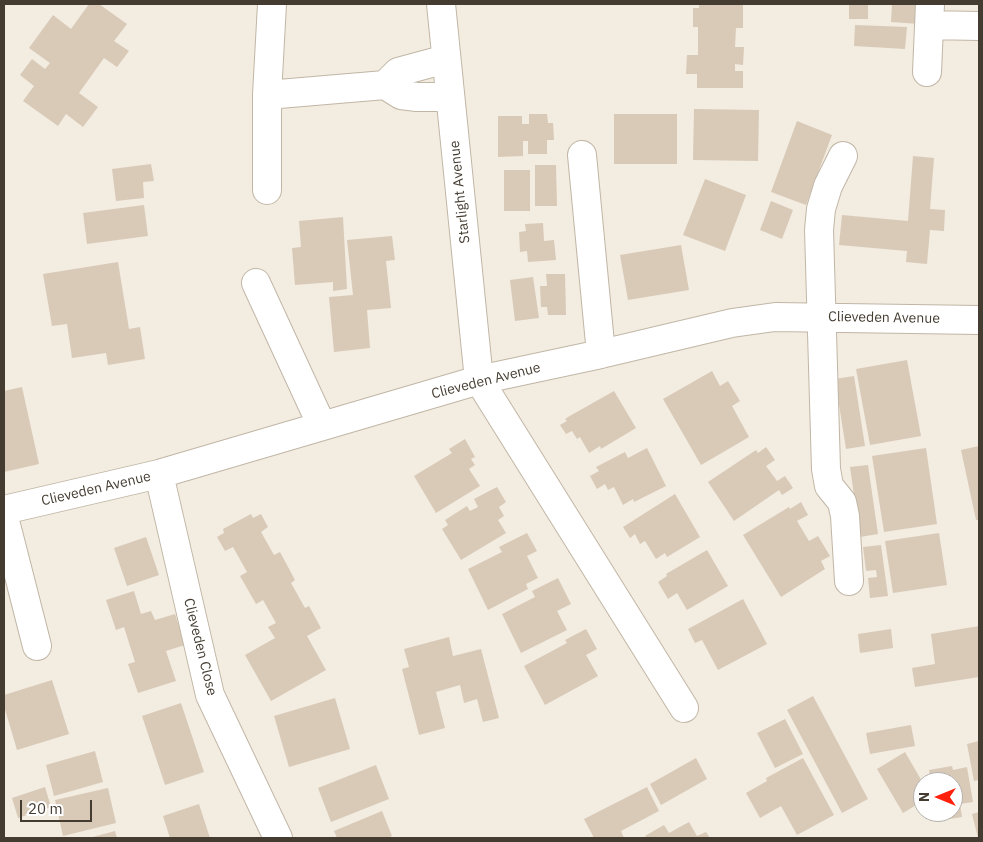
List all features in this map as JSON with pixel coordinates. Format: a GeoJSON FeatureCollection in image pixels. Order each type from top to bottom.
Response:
{"type":"FeatureCollection","features":[{"type":"Feature","properties":{"kind":"street"},"geometry":{"type":"LineString","coordinates":[[267,190],[267,95],[272,4]]}},
{"type":"Feature","properties":{"kind":"street","name":"Starlight Avenue"},"geometry":{"type":"LineString","coordinates":[[441,4],[479,380]]}},
{"type":"Feature","properties":{"kind":"street"},"geometry":{"type":"LineString","coordinates":[[927,72],[929,14],[979,26]]}},
{"type":"Feature","properties":{"kind":"street"},"geometry":{"type":"LineString","coordinates":[[385,85],[398,72],[446,59]]}},
{"type":"Feature","properties":{"kind":"street"},"geometry":{"type":"LineString","coordinates":[[267,95],[385,85],[401,95],[450,97]]}},
{"type":"Feature","properties":{"kind":"street"},"geometry":{"type":"LineString","coordinates":[[582,155],[601,354]]}},
{"type":"Feature","properties":{"kind":"street"},"geometry":{"type":"LineString","coordinates":[[843,156],[828,186],[821,209],[819,230],[820,317],[826,469],[829,486],[842,502],[845,516],[849,581]]}},
{"type":"Feature","properties":{"kind":"street"},"geometry":{"type":"LineString","coordinates":[[256,283],[322,426]]}},
{"type":"Feature","properties":{"kind":"street","name":"Clieveden Avenue"},"geometry":{"type":"LineString","coordinates":[[4,510],[159,474],[479,380],[732,323],[776,317],[979,320]]}},
{"type":"Feature","properties":{"kind":"street"},"geometry":{"type":"LineString","coordinates":[[479,380],[684,708]]}},
{"type":"Feature","properties":{"kind":"street","name":"Clieveden Close"},"geometry":{"type":"LineString","coordinates":[[159,474],[210,695],[278,838]]}},
{"type":"Feature","properties":{"kind":"street"},"geometry":{"type":"LineString","coordinates":[[4,517],[37,646]]}},
{"type":"Feature","properties":{"kind":"building"},"geometry":{"type":"Polygon","coordinates":[[[89,4],[99,4],[127,24],[114,41],[129,51],[117,67],[104,58],[79,93],[98,107],[83,127],[66,114],[58,126],[23,101],[34,86],[20,75],[32,59],[45,69],[50,63],[29,48],[53,15],[71,29],[89,4]]]}},
{"type":"Feature","properties":{"kind":"building"},"geometry":{"type":"Polygon","coordinates":[[[699,4],[743,4],[743,28],[736,28],[735,47],[744,47],[743,65],[735,64],[735,71],[743,71],[743,88],[697,88],[697,74],[686,74],[687,55],[698,55],[698,27],[693,27],[693,8],[699,8],[699,4]]]}},
{"type":"Feature","properties":{"kind":"building"},"geometry":{"type":"Polygon","coordinates":[[[849,4],[868,4],[868,19],[849,19],[849,4]]]}},
{"type":"Feature","properties":{"kind":"building"},"geometry":{"type":"Polygon","coordinates":[[[892,4],[921,4],[920,24],[891,22],[892,4]]]}},
{"type":"Feature","properties":{"kind":"building"},"geometry":{"type":"Polygon","coordinates":[[[855,25],[907,27],[905,49],[854,46],[855,25]]]}},
{"type":"Feature","properties":{"kind":"building"},"geometry":{"type":"Polygon","coordinates":[[[694,109],[759,110],[758,161],[693,160],[694,109]]]}},
{"type":"Feature","properties":{"kind":"building"},"geometry":{"type":"Polygon","coordinates":[[[529,114],[547,114],[548,123],[553,123],[554,140],[547,140],[547,154],[528,154],[528,141],[523,141],[523,156],[498,157],[498,116],[522,116],[522,124],[529,124],[529,114]]]}},
{"type":"Feature","properties":{"kind":"building"},"geometry":{"type":"Polygon","coordinates":[[[614,114],[677,114],[677,164],[614,164],[614,114]]]}},
{"type":"Feature","properties":{"kind":"building"},"geometry":{"type":"Polygon","coordinates":[[[797,121],[832,135],[806,205],[771,192],[797,121]]]}},
{"type":"Feature","properties":{"kind":"building"},"geometry":{"type":"Polygon","coordinates":[[[913,156],[934,158],[930,209],[945,210],[944,231],[930,230],[927,264],[906,262],[907,251],[839,245],[842,215],[908,221],[913,156]]]}},
{"type":"Feature","properties":{"kind":"building"},"geometry":{"type":"Polygon","coordinates":[[[151,164],[154,181],[143,182],[144,198],[116,201],[112,169],[151,164]]]}},
{"type":"Feature","properties":{"kind":"building"},"geometry":{"type":"Polygon","coordinates":[[[535,165],[556,165],[557,206],[535,206],[535,165]]]}},
{"type":"Feature","properties":{"kind":"building"},"geometry":{"type":"Polygon","coordinates":[[[504,170],[530,170],[530,211],[504,211],[504,170]]]}},
{"type":"Feature","properties":{"kind":"building"},"geometry":{"type":"Polygon","coordinates":[[[705,179],[746,195],[725,251],[683,235],[705,179]]]}},
{"type":"Feature","properties":{"kind":"building"},"geometry":{"type":"Polygon","coordinates":[[[771,201],[793,210],[782,239],[760,230],[771,201]]]}},
{"type":"Feature","properties":{"kind":"building"},"geometry":{"type":"Polygon","coordinates":[[[144,205],[148,236],[87,244],[83,213],[144,205]]]}},
{"type":"Feature","properties":{"kind":"building"},"geometry":{"type":"Polygon","coordinates":[[[343,217],[347,289],[333,291],[333,282],[295,285],[292,248],[301,247],[299,221],[343,217]]]}},
{"type":"Feature","properties":{"kind":"building"},"geometry":{"type":"Polygon","coordinates":[[[543,223],[544,241],[554,240],[556,260],[528,262],[527,251],[520,252],[519,232],[526,231],[525,224],[543,223]]]}},
{"type":"Feature","properties":{"kind":"building"},"geometry":{"type":"Polygon","coordinates":[[[392,236],[395,260],[386,261],[391,308],[367,310],[370,348],[334,352],[329,297],[353,295],[347,240],[392,236]]]}},
{"type":"Feature","properties":{"kind":"building"},"geometry":{"type":"Polygon","coordinates":[[[681,245],[689,290],[628,300],[620,255],[681,245]]]}},
{"type":"Feature","properties":{"kind":"building"},"geometry":{"type":"Polygon","coordinates":[[[118,262],[129,329],[140,327],[145,359],[108,365],[106,353],[72,358],[67,324],[52,326],[43,274],[118,262]]]}},
{"type":"Feature","properties":{"kind":"building"},"geometry":{"type":"Polygon","coordinates":[[[546,274],[565,274],[566,315],[548,315],[547,307],[541,307],[540,286],[547,286],[546,274]]]}},
{"type":"Feature","properties":{"kind":"building"},"geometry":{"type":"Polygon","coordinates":[[[533,277],[539,318],[515,321],[510,280],[533,277]]]}},
{"type":"Feature","properties":{"kind":"building"},"geometry":{"type":"Polygon","coordinates":[[[907,360],[921,436],[870,445],[856,369],[907,360]]]}},
{"type":"Feature","properties":{"kind":"building"},"geometry":{"type":"Polygon","coordinates":[[[712,371],[720,386],[728,381],[740,401],[732,406],[749,437],[701,465],[663,399],[712,371]]]}},
{"type":"Feature","properties":{"kind":"building"},"geometry":{"type":"Polygon","coordinates":[[[854,376],[865,446],[846,449],[835,379],[854,376]]]}},
{"type":"Feature","properties":{"kind":"building"},"geometry":{"type":"Polygon","coordinates":[[[22,387],[39,464],[4,472],[4,391],[22,387]]]}},
{"type":"Feature","properties":{"kind":"building"},"geometry":{"type":"Polygon","coordinates":[[[614,391],[636,428],[601,449],[600,446],[589,453],[580,437],[577,439],[572,431],[566,434],[560,425],[567,421],[565,419],[568,417],[614,391]]]}},
{"type":"Feature","properties":{"kind":"building"},"geometry":{"type":"Polygon","coordinates":[[[465,439],[475,457],[471,459],[475,465],[469,469],[480,486],[436,513],[414,476],[452,453],[449,449],[465,439]]]}},
{"type":"Feature","properties":{"kind":"building"},"geometry":{"type":"Polygon","coordinates":[[[979,446],[979,520],[976,520],[961,450],[979,446]]]}},
{"type":"Feature","properties":{"kind":"building"},"geometry":{"type":"Polygon","coordinates":[[[766,447],[775,460],[766,466],[777,481],[785,476],[793,488],[782,495],[779,490],[734,521],[708,482],[756,450],[758,453],[766,447]]]}},
{"type":"Feature","properties":{"kind":"building"},"geometry":{"type":"Polygon","coordinates":[[[647,448],[666,486],[634,502],[633,499],[623,505],[614,487],[608,490],[605,484],[597,489],[590,476],[599,471],[596,467],[625,452],[628,458],[647,448]]]}},
{"type":"Feature","properties":{"kind":"building"},"geometry":{"type":"Polygon","coordinates":[[[926,448],[937,524],[884,532],[872,456],[926,448]]]}},
{"type":"Feature","properties":{"kind":"building"},"geometry":{"type":"Polygon","coordinates":[[[868,465],[878,534],[860,537],[850,467],[868,465]]]}},
{"type":"Feature","properties":{"kind":"building"},"geometry":{"type":"Polygon","coordinates":[[[497,487],[506,502],[499,507],[504,516],[498,520],[506,533],[461,560],[442,529],[448,525],[445,520],[467,506],[470,511],[478,507],[474,499],[497,487]]]}},
{"type":"Feature","properties":{"kind":"building"},"geometry":{"type":"Polygon","coordinates":[[[675,494],[700,537],[667,557],[665,553],[656,559],[645,541],[640,544],[635,534],[630,538],[623,527],[675,494]]]}},
{"type":"Feature","properties":{"kind":"building"},"geometry":{"type":"Polygon","coordinates":[[[801,502],[808,515],[797,521],[809,541],[818,536],[830,556],[821,561],[825,569],[781,597],[743,535],[789,507],[790,509],[801,502]]]}},
{"type":"Feature","properties":{"kind":"building"},"geometry":{"type":"Polygon","coordinates":[[[251,514],[253,518],[261,514],[268,527],[261,532],[274,555],[280,552],[295,580],[291,583],[305,608],[309,606],[321,628],[307,636],[326,670],[271,701],[245,655],[275,638],[268,627],[276,623],[263,600],[256,604],[240,576],[247,572],[233,547],[225,551],[217,537],[224,533],[223,529],[251,514]]]}},
{"type":"Feature","properties":{"kind":"building"},"geometry":{"type":"Polygon","coordinates":[[[527,533],[537,551],[527,556],[538,578],[526,584],[528,589],[488,610],[468,569],[502,552],[499,547],[527,533]]]}},
{"type":"Feature","properties":{"kind":"building"},"geometry":{"type":"Polygon","coordinates":[[[939,533],[947,585],[893,593],[885,541],[939,533]]]}},
{"type":"Feature","properties":{"kind":"building"},"geometry":{"type":"Polygon","coordinates":[[[146,537],[159,575],[127,586],[114,548],[146,537]]]}},
{"type":"Feature","properties":{"kind":"building"},"geometry":{"type":"Polygon","coordinates":[[[881,545],[888,596],[870,598],[868,578],[877,577],[876,570],[866,571],[863,547],[881,545]]]}},
{"type":"Feature","properties":{"kind":"building"},"geometry":{"type":"Polygon","coordinates":[[[707,550],[728,586],[687,610],[677,593],[668,599],[658,582],[667,576],[666,574],[707,550]]]}},
{"type":"Feature","properties":{"kind":"building"},"geometry":{"type":"Polygon","coordinates":[[[558,578],[571,604],[557,611],[567,630],[521,653],[502,614],[535,597],[532,591],[558,578]]]}},
{"type":"Feature","properties":{"kind":"building"},"geometry":{"type":"Polygon","coordinates":[[[134,591],[141,614],[151,611],[155,620],[175,614],[185,645],[166,651],[176,681],[138,693],[128,664],[135,662],[124,627],[116,630],[106,600],[134,591]]]}},
{"type":"Feature","properties":{"kind":"building"},"geometry":{"type":"Polygon","coordinates":[[[743,599],[767,644],[718,670],[702,640],[695,643],[688,629],[743,599]]]}},
{"type":"Feature","properties":{"kind":"building"},"geometry":{"type":"Polygon","coordinates":[[[979,626],[979,677],[915,687],[912,668],[935,664],[931,634],[979,626]]]}},
{"type":"Feature","properties":{"kind":"building"},"geometry":{"type":"Polygon","coordinates":[[[586,629],[597,649],[586,655],[598,676],[545,705],[524,666],[567,643],[565,640],[586,629]]]}},
{"type":"Feature","properties":{"kind":"building"},"geometry":{"type":"Polygon","coordinates":[[[891,629],[893,648],[860,653],[858,634],[891,629]]]}},
{"type":"Feature","properties":{"kind":"building"},"geometry":{"type":"Polygon","coordinates":[[[449,637],[453,656],[481,649],[499,718],[483,722],[477,699],[464,703],[460,685],[436,692],[445,728],[419,735],[402,669],[409,667],[404,649],[449,637]]]}},
{"type":"Feature","properties":{"kind":"building"},"geometry":{"type":"Polygon","coordinates":[[[52,680],[69,734],[17,750],[4,706],[4,695],[52,680]]]}},
{"type":"Feature","properties":{"kind":"building"},"geometry":{"type":"Polygon","coordinates":[[[813,696],[868,799],[842,813],[787,710],[813,696]]]}},
{"type":"Feature","properties":{"kind":"building"},"geometry":{"type":"Polygon","coordinates":[[[335,698],[350,749],[289,767],[274,716],[335,698]]]}},
{"type":"Feature","properties":{"kind":"building"},"geometry":{"type":"Polygon","coordinates":[[[181,703],[204,772],[165,785],[142,716],[181,703]]]}},
{"type":"Feature","properties":{"kind":"building"},"geometry":{"type":"Polygon","coordinates":[[[785,719],[803,754],[775,768],[757,733],[785,719]]]}},
{"type":"Feature","properties":{"kind":"building"},"geometry":{"type":"Polygon","coordinates":[[[911,725],[915,746],[870,754],[866,733],[911,725]]]}},
{"type":"Feature","properties":{"kind":"building"},"geometry":{"type":"Polygon","coordinates":[[[979,741],[979,780],[974,781],[967,744],[979,741]]]}},
{"type":"Feature","properties":{"kind":"building"},"geometry":{"type":"Polygon","coordinates":[[[95,751],[103,782],[54,796],[46,765],[95,751]]]}},
{"type":"Feature","properties":{"kind":"building"},"geometry":{"type":"Polygon","coordinates":[[[905,752],[917,772],[913,772],[913,807],[903,813],[877,769],[905,752]]]}},
{"type":"Feature","properties":{"kind":"building"},"geometry":{"type":"Polygon","coordinates":[[[696,758],[707,779],[661,805],[650,784],[696,758]]]}},
{"type":"Feature","properties":{"kind":"building"},"geometry":{"type":"Polygon","coordinates":[[[803,758],[834,815],[797,835],[781,806],[760,818],[746,793],[767,781],[766,778],[803,758]]]}},
{"type":"Feature","properties":{"kind":"building"},"geometry":{"type":"Polygon","coordinates":[[[376,765],[389,799],[331,822],[318,788],[376,765]]]}},
{"type":"Feature","properties":{"kind":"building"},"geometry":{"type":"Polygon","coordinates":[[[952,766],[953,770],[967,767],[973,802],[963,804],[963,772],[929,772],[929,770],[952,766]]]}},
{"type":"Feature","properties":{"kind":"building"},"geometry":{"type":"Polygon","coordinates":[[[45,787],[51,807],[18,818],[12,798],[45,787]]]}},
{"type":"Feature","properties":{"kind":"building"},"geometry":{"type":"Polygon","coordinates":[[[647,787],[659,811],[621,831],[624,838],[594,838],[584,819],[647,787]]]}},
{"type":"Feature","properties":{"kind":"building"},"geometry":{"type":"Polygon","coordinates":[[[108,788],[116,823],[63,836],[55,800],[108,788]]]}},
{"type":"Feature","properties":{"kind":"building"},"geometry":{"type":"Polygon","coordinates":[[[199,804],[210,838],[170,838],[163,816],[199,804]]]}},
{"type":"Feature","properties":{"kind":"building"},"geometry":{"type":"Polygon","coordinates":[[[382,811],[392,836],[387,838],[337,838],[334,831],[382,811]]]}},
{"type":"Feature","properties":{"kind":"building"},"geometry":{"type":"Polygon","coordinates":[[[979,812],[979,838],[978,838],[972,814],[979,812]]]}},
{"type":"Feature","properties":{"kind":"building"},"geometry":{"type":"Polygon","coordinates":[[[689,822],[697,836],[706,832],[710,838],[647,838],[645,836],[664,825],[669,833],[689,822]]]}},
{"type":"Feature","properties":{"kind":"building"},"geometry":{"type":"Polygon","coordinates":[[[115,831],[117,838],[89,838],[115,831]]]}}]}
